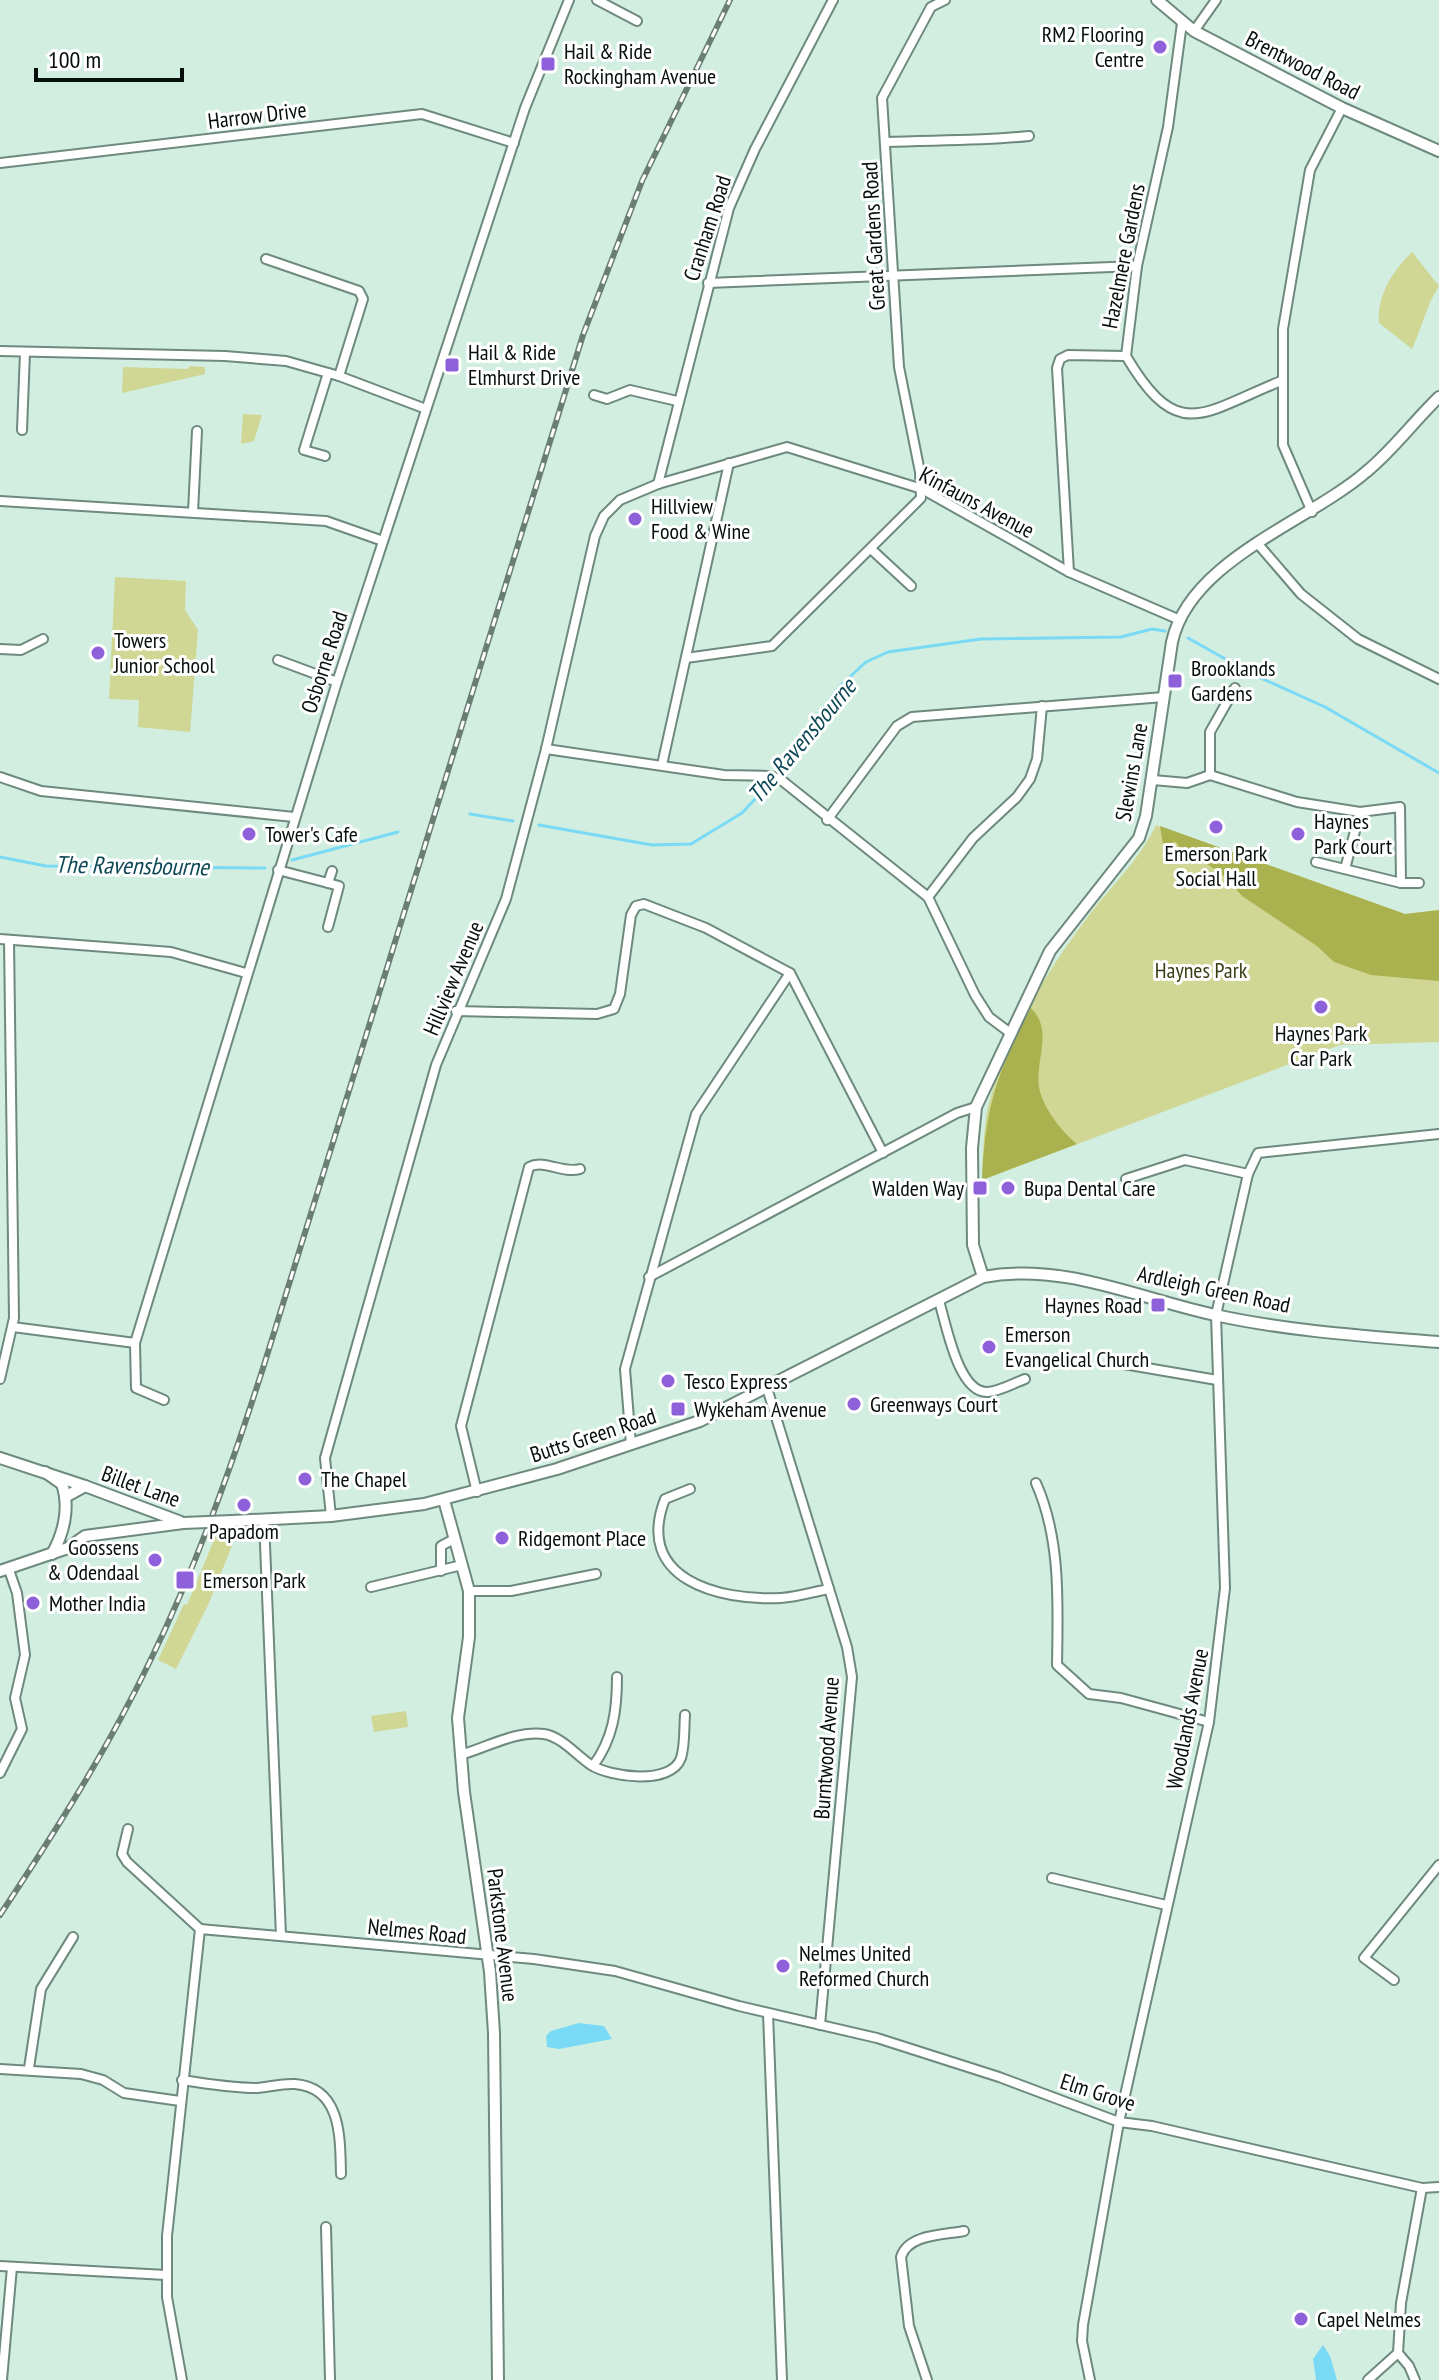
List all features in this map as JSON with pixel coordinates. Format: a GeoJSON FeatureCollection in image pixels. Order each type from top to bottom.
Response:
{"type":"FeatureCollection","features":[{"type":"Feature","properties":{"kind":"street","name":"Osborne Road"},"geometry":{"type":"LineString","coordinates":[[164,1400],[136,1388],[135,1343],[337,682],[514,143],[569,0]]}},
{"type":"Feature","properties":{"kind":"street"},"geometry":{"type":"LineString","coordinates":[[597,0],[637,21]]}},
{"type":"Feature","properties":{"kind":"street","name":"Cranham Road"},"geometry":{"type":"LineString","coordinates":[[658,484],[708,283],[740,178],[833,0]]}},
{"type":"Feature","properties":{"kind":"street","name":"Great Gardens Road"},"geometry":{"type":"LineString","coordinates":[[922,489],[899,367],[882,98],[931,7],[945,0]]}},
{"type":"Feature","properties":{"kind":"street","name":"Brentwood Road"},"geometry":{"type":"LineString","coordinates":[[1157,0],[1194,31],[1342,108],[1439,151]]}},
{"type":"Feature","properties":{"kind":"street"},"geometry":{"type":"LineString","coordinates":[[1194,31],[1216,0]]}},
{"type":"Feature","properties":{"kind":"street","name":"Hazelmere Gardens"},"geometry":{"type":"LineString","coordinates":[[1182,23],[1168,127],[1137,266],[1126,356],[1168,409],[1180,415],[1206,412],[1281,381]]}},
{"type":"Feature","properties":{"kind":"street"},"geometry":{"type":"LineString","coordinates":[[1312,512],[1283,445],[1283,329],[1310,170],[1342,108]]}},
{"type":"Feature","properties":{"kind":"street","name":"Harrow Drive"},"geometry":{"type":"LineString","coordinates":[[0,163],[422,114],[514,143]]}},
{"type":"Feature","properties":{"kind":"street"},"geometry":{"type":"LineString","coordinates":[[886,142],[948,139],[967,142],[1029,136]]}},
{"type":"Feature","properties":{"kind":"street"},"geometry":{"type":"LineString","coordinates":[[266,259],[359,291],[363,299],[339,376]]}},
{"type":"Feature","properties":{"kind":"street"},"geometry":{"type":"LineString","coordinates":[[708,283],[1137,266]]}},
{"type":"Feature","properties":{"kind":"street"},"geometry":{"type":"LineString","coordinates":[[0,351],[225,356],[286,361],[339,376],[426,409]]}},
{"type":"Feature","properties":{"kind":"street"},"geometry":{"type":"LineString","coordinates":[[22,430],[25,352]]}},
{"type":"Feature","properties":{"kind":"street"},"geometry":{"type":"LineString","coordinates":[[1069,572],[1057,368],[1060,359],[1068,355],[1126,356]]}},
{"type":"Feature","properties":{"kind":"street"},"geometry":{"type":"LineString","coordinates":[[325,456],[304,450],[328,373]]}},
{"type":"Feature","properties":{"kind":"street"},"geometry":{"type":"LineString","coordinates":[[594,395],[607,399],[630,390],[677,401]]}},
{"type":"Feature","properties":{"kind":"street","name":"Slewins Lane"},"geometry":{"type":"LineString","coordinates":[[983,1277],[973,1245],[972,1148],[976,1107],[1050,951],[1139,838],[1153,780],[1174,633],[1180,620],[1211,580],[1258,544],[1312,512],[1367,472],[1439,397]]}},
{"type":"Feature","properties":{"kind":"street"},"geometry":{"type":"LineString","coordinates":[[193,512],[197,431]]}},
{"type":"Feature","properties":{"kind":"street","name":"Kinfauns Avenue"},"geometry":{"type":"LineString","coordinates":[[658,484],[787,447],[922,489],[1069,572],[1180,620]]}},
{"type":"Feature","properties":{"kind":"street"},"geometry":{"type":"LineString","coordinates":[[662,765],[729,463]]}},
{"type":"Feature","properties":{"kind":"street","name":"Hillview Avenue"},"geometry":{"type":"LineString","coordinates":[[331,1516],[325,1458],[436,1065],[456,1011],[506,899],[546,749],[595,536],[604,516],[620,500],[658,484]]}},
{"type":"Feature","properties":{"kind":"street"},"geometry":{"type":"LineString","coordinates":[[686,658],[772,646],[921,498],[922,489]]}},
{"type":"Feature","properties":{"kind":"street"},"geometry":{"type":"LineString","coordinates":[[0,501],[326,521],[383,541]]}},
{"type":"Feature","properties":{"kind":"street"},"geometry":{"type":"LineString","coordinates":[[1258,544],[1301,594],[1358,639],[1439,679]]}},
{"type":"Feature","properties":{"kind":"street"},"geometry":{"type":"LineString","coordinates":[[871,549],[911,586]]}},
{"type":"Feature","properties":{"kind":"street"},"geometry":{"type":"LineString","coordinates":[[0,649],[21,650],[43,639]]}},
{"type":"Feature","properties":{"kind":"street"},"geometry":{"type":"LineString","coordinates":[[278,660],[337,682]]}},
{"type":"Feature","properties":{"kind":"street"},"geometry":{"type":"LineString","coordinates":[[1210,775],[1210,732],[1235,688]]}},
{"type":"Feature","properties":{"kind":"street"},"geometry":{"type":"LineString","coordinates":[[827,820],[904,720],[1164,697]]}},
{"type":"Feature","properties":{"kind":"street"},"geometry":{"type":"LineString","coordinates":[[928,897],[973,838],[1017,797],[1030,779],[1037,759],[1042,706]]}},
{"type":"Feature","properties":{"kind":"street"},"geometry":{"type":"LineString","coordinates":[[546,749],[724,775],[775,778],[928,897],[975,995],[989,1017],[1009,1032]]}},
{"type":"Feature","properties":{"kind":"street"},"geometry":{"type":"LineString","coordinates":[[1153,780],[1187,783],[1210,775],[1297,802],[1360,812],[1400,807],[1401,883]]}},
{"type":"Feature","properties":{"kind":"street"},"geometry":{"type":"LineString","coordinates":[[0,777],[41,791],[294,817]]}},
{"type":"Feature","properties":{"kind":"street"},"geometry":{"type":"LineString","coordinates":[[1345,869],[1360,812]]}},
{"type":"Feature","properties":{"kind":"street"},"geometry":{"type":"LineString","coordinates":[[1316,862],[1401,883],[1419,883]]}},
{"type":"Feature","properties":{"kind":"street"},"geometry":{"type":"LineString","coordinates":[[278,870],[339,886],[328,927]]}},
{"type":"Feature","properties":{"kind":"street"},"geometry":{"type":"LineString","coordinates":[[328,883],[332,871]]}},
{"type":"Feature","properties":{"kind":"street"},"geometry":{"type":"LineString","coordinates":[[456,1011],[597,1014],[614,1009],[620,994],[631,915],[636,906],[644,904],[706,928],[790,973],[883,1153]]}},
{"type":"Feature","properties":{"kind":"street"},"geometry":{"type":"LineString","coordinates":[[0,1379],[13,1327],[4,940],[171,952],[246,973]]}},
{"type":"Feature","properties":{"kind":"street"},"geometry":{"type":"LineString","coordinates":[[631,1444],[625,1369],[696,1114],[790,973]]}},
{"type":"Feature","properties":{"kind":"street"},"geometry":{"type":"LineString","coordinates":[[649,1277],[976,1107]]}},
{"type":"Feature","properties":{"kind":"street"},"geometry":{"type":"LineString","coordinates":[[1216,1315],[1248,1174],[1258,1153],[1439,1134]]}},
{"type":"Feature","properties":{"kind":"street"},"geometry":{"type":"LineString","coordinates":[[1126,1179],[1185,1160],[1248,1174]]}},
{"type":"Feature","properties":{"kind":"street"},"geometry":{"type":"LineString","coordinates":[[477,1492],[461,1426],[529,1167],[537,1164],[570,1171],[580,1169]]}},
{"type":"Feature","properties":{"kind":"street","name":"Ardleigh Green Road"},"geometry":{"type":"LineString","coordinates":[[983,1277],[1010,1272],[1052,1274],[1093,1281],[1216,1315],[1278,1326],[1439,1342]]}},
{"type":"Feature","properties":{"kind":"street","name":"Butts Green Road"},"geometry":{"type":"LineString","coordinates":[[85,1536],[183,1523],[331,1516],[444,1500],[477,1492],[700,1421],[983,1277]]}},
{"type":"Feature","properties":{"kind":"street"},"geometry":{"type":"LineString","coordinates":[[939,1301],[960,1370],[973,1388],[987,1392],[1025,1379]]}},
{"type":"Feature","properties":{"kind":"street","name":"Woodlands Avenue"},"geometry":{"type":"LineString","coordinates":[[1090,2380],[1082,2341],[1119,2122],[1209,1722],[1225,1588],[1216,1315]]}},
{"type":"Feature","properties":{"kind":"street"},"geometry":{"type":"LineString","coordinates":[[13,1327],[135,1343]]}},
{"type":"Feature","properties":{"kind":"street"},"geometry":{"type":"LineString","coordinates":[[1112,1362],[1217,1380]]}},
{"type":"Feature","properties":{"kind":"street","name":"Burntwood Avenue"},"geometry":{"type":"LineString","coordinates":[[767,1388],[829,1589],[852,1677],[820,2025]]}},
{"type":"Feature","properties":{"kind":"street","name":"Billet Lane"},"geometry":{"type":"LineString","coordinates":[[0,1458],[138,1504],[183,1523]]}},
{"type":"Feature","properties":{"kind":"street"},"geometry":{"type":"LineString","coordinates":[[45,1472],[62,1484],[65,1497],[64,1528],[52,1554]]}},
{"type":"Feature","properties":{"kind":"street"},"geometry":{"type":"LineString","coordinates":[[1036,1483],[1047,1507],[1056,1562],[1057,1665],[1089,1694],[1121,1698],[1209,1722]]}},
{"type":"Feature","properties":{"kind":"street","name":"Billet Lane"},"geometry":{"type":"LineString","coordinates":[[65,1497],[85,1486]]}},
{"type":"Feature","properties":{"kind":"street"},"geometry":{"type":"LineString","coordinates":[[690,1489],[665,1499],[657,1519],[659,1549],[677,1576],[722,1595],[781,1598],[829,1589]]}},
{"type":"Feature","properties":{"kind":"street","name":"Parkstone Avenue"},"geometry":{"type":"LineString","coordinates":[[444,1500],[469,1591],[469,1637],[459,1695],[460,1755],[494,2033],[498,2380]]}},
{"type":"Feature","properties":{"kind":"street"},"geometry":{"type":"LineString","coordinates":[[135,1527],[139,1519],[138,1504]]}},
{"type":"Feature","properties":{"kind":"street"},"geometry":{"type":"LineString","coordinates":[[264,1520],[281,1936]]}},
{"type":"Feature","properties":{"kind":"street"},"geometry":{"type":"LineString","coordinates":[[64,1528],[72,1534],[85,1536]]}},
{"type":"Feature","properties":{"kind":"street"},"geometry":{"type":"LineString","coordinates":[[0,1773],[22,1729],[15,1698],[25,1655],[17,1593],[5,1570],[52,1554],[85,1536]]}},
{"type":"Feature","properties":{"kind":"street"},"geometry":{"type":"LineString","coordinates":[[441,1571],[441,1546],[454,1539]]}},
{"type":"Feature","properties":{"kind":"street"},"geometry":{"type":"LineString","coordinates":[[371,1587],[462,1565]]}},
{"type":"Feature","properties":{"kind":"street"},"geometry":{"type":"LineString","coordinates":[[469,1591],[511,1591],[596,1574]]}},
{"type":"Feature","properties":{"kind":"street"},"geometry":{"type":"LineString","coordinates":[[593,1766],[608,1747],[617,1706],[617,1677]]}},
{"type":"Feature","properties":{"kind":"street"},"geometry":{"type":"LineString","coordinates":[[460,1755],[510,1738],[544,1734],[556,1738],[593,1766],[617,1775],[643,1777],[671,1771],[681,1760],[685,1715]]}},
{"type":"Feature","properties":{"kind":"street"},"geometry":{"type":"LineString","coordinates":[[128,1829],[122,1854],[127,1862],[200,1929],[182,2080],[166,2275],[170,2323],[182,2380]]}},
{"type":"Feature","properties":{"kind":"street"},"geometry":{"type":"LineString","coordinates":[[1394,1980],[1364,1958],[1439,1865]]}},
{"type":"Feature","properties":{"kind":"street"},"geometry":{"type":"LineString","coordinates":[[1052,1878],[1166,1905]]}},
{"type":"Feature","properties":{"kind":"street","name":"Nelmes Road"},"geometry":{"type":"LineString","coordinates":[[200,1929],[615,1971],[768,2013]]}},
{"type":"Feature","properties":{"kind":"street"},"geometry":{"type":"LineString","coordinates":[[29,2068],[41,1989],[73,1937]]}},
{"type":"Feature","properties":{"kind":"street"},"geometry":{"type":"LineString","coordinates":[[768,2013],[782,2380]]}},
{"type":"Feature","properties":{"kind":"street","name":"Elm Grove"},"geometry":{"type":"LineString","coordinates":[[768,2013],[877,2038],[999,2077],[1119,2122],[1152,2126],[1422,2188],[1439,2187]]}},
{"type":"Feature","properties":{"kind":"street"},"geometry":{"type":"LineString","coordinates":[[0,2069],[29,2068],[81,2074],[103,2080],[124,2093],[180,2101]]}},
{"type":"Feature","properties":{"kind":"street"},"geometry":{"type":"LineString","coordinates":[[182,2080],[245,2088],[292,2084],[309,2087],[324,2096],[337,2120],[341,2174]]}},
{"type":"Feature","properties":{"kind":"street"},"geometry":{"type":"LineString","coordinates":[[1415,2380],[1398,2353],[1401,2303],[1422,2188]]}},
{"type":"Feature","properties":{"kind":"street"},"geometry":{"type":"LineString","coordinates":[[326,2227],[330,2380]]}},
{"type":"Feature","properties":{"kind":"street"},"geometry":{"type":"LineString","coordinates":[[927,2380],[909,2326],[901,2257],[908,2244],[964,2231]]}},
{"type":"Feature","properties":{"kind":"street"},"geometry":{"type":"LineString","coordinates":[[0,2266],[166,2275]]}},
{"type":"Feature","properties":{"kind":"street"},"geometry":{"type":"LineString","coordinates":[[2,2380],[12,2267]]}},
{"type":"Feature","properties":{"kind":"street"},"geometry":{"type":"LineString","coordinates":[[1368,2380],[1398,2353]]}},
{"type":"Feature","properties":{"kind":"green space"},"geometry":{"type":"Polygon","coordinates":[[[1412,252],[1439,286],[1412,349],[1379,323],[1379,313],[1387,284],[1412,252]]]}},
{"type":"Feature","properties":{"kind":"green space"},"geometry":{"type":"Polygon","coordinates":[[[190,366],[205,367],[205,374],[122,393],[123,367],[187,369],[190,366]]]}},
{"type":"Feature","properties":{"kind":"green space"},"geometry":{"type":"Polygon","coordinates":[[[243,414],[262,415],[254,441],[241,444],[243,414]]]}},
{"type":"Feature","properties":{"kind":"green space"},"geometry":{"type":"Polygon","coordinates":[[[115,577],[186,581],[185,610],[198,630],[190,732],[138,727],[139,700],[109,699],[115,577]]]}},
{"type":"Feature","properties":{"kind":"green space","name":"Haynes Park"},"geometry":{"type":"Polygon","coordinates":[[[1156,825],[1405,914],[1439,910],[1439,1042],[1340,1045],[982,1180],[988,1107],[1016,1032],[1057,961],[1133,862],[1156,825]]]}},
{"type":"Feature","properties":{"kind":"green space"},"geometry":{"type":"Polygon","coordinates":[[[1160,826],[1405,914],[1439,910],[1439,981],[1371,975],[1334,962],[1317,946],[1242,896],[1224,876],[1207,864],[1187,860],[1176,842],[1163,844],[1160,826]]]}},
{"type":"Feature","properties":{"kind":"green space"},"geometry":{"type":"Polygon","coordinates":[[[1031,1008],[1038,1017],[1043,1036],[1038,1077],[1041,1095],[1065,1133],[1077,1144],[982,1180],[986,1132],[995,1091],[1009,1052],[1031,1008]]]}},
{"type":"Feature","properties":{"kind":"green space"},"geometry":{"type":"Polygon","coordinates":[[[219,1528],[228,1528],[236,1536],[208,1605],[176,1669],[158,1660],[184,1604],[187,1605],[219,1528]]]}},
{"type":"Feature","properties":{"kind":"green space"},"geometry":{"type":"Polygon","coordinates":[[[406,1711],[408,1727],[374,1732],[371,1716],[406,1711]]]}},
{"type":"Feature","properties":{"kind":"water"},"geometry":{"type":"Polygon","coordinates":[[[579,2023],[604,2026],[612,2039],[559,2049],[547,2047],[546,2036],[551,2031],[579,2023]]]}},
{"type":"Feature","properties":{"kind":"water"},"geometry":{"type":"Polygon","coordinates":[[[1323,2345],[1330,2356],[1337,2380],[1316,2380],[1313,2359],[1323,2345]]]}},
{"type":"Feature","properties":{"kind":"waterway","name":"The Ravensbourne"},"geometry":{"type":"LineString","coordinates":[[539,825],[652,845],[691,844],[742,813],[784,768],[809,726],[841,685],[866,662],[888,652],[981,639],[1121,637],[1152,629],[1165,631]]}},
{"type":"Feature","properties":{"kind":"waterway","name":"The Ravensbourne"},"geometry":{"type":"LineString","coordinates":[[1188,638],[1252,674],[1325,707],[1439,773]]}},
{"type":"Feature","properties":{"kind":"waterway","name":"The Ravensbourne"},"geometry":{"type":"LineString","coordinates":[[470,814],[513,821]]}},
{"type":"Feature","properties":{"kind":"waterway","name":"The Ravensbourne"},"geometry":{"type":"LineString","coordinates":[[292,860],[398,832]]}},
{"type":"Feature","properties":{"kind":"waterway","name":"The Ravensbourne"},"geometry":{"type":"LineString","coordinates":[[0,857],[46,866],[265,868]]}},
{"type":"Feature","properties":{"kind":"railway"},"geometry":{"type":"LineString","coordinates":[[0,1915],[61,1821],[117,1725],[168,1623],[213,1514],[264,1365],[583,335],[642,181],[730,0]]}},
{"type":"Feature","properties":{"kind":"place","name":"RM2 Flooring Centre"},"geometry":{"type":"Point","coordinates":[1160,47]}},
{"type":"Feature","properties":{"kind":"place","name":"Hail & Ride Rockingham Avenue"},"geometry":{"type":"Point","coordinates":[548,64]}},
{"type":"Feature","properties":{"kind":"place","name":"Hail & Ride Elmhurst Drive"},"geometry":{"type":"Point","coordinates":[452,365]}},
{"type":"Feature","properties":{"kind":"place","name":"Hillview Food & Wine"},"geometry":{"type":"Point","coordinates":[635,519]}},
{"type":"Feature","properties":{"kind":"place","name":"Towers Junior School"},"geometry":{"type":"Point","coordinates":[98,653]}},
{"type":"Feature","properties":{"kind":"place","name":"Brooklands Gardens"},"geometry":{"type":"Point","coordinates":[1175,681]}},
{"type":"Feature","properties":{"kind":"place","name":"Emerson Park Social Hall"},"geometry":{"type":"Point","coordinates":[1216,827]}},
{"type":"Feature","properties":{"kind":"place","name":"Tower's Cafe"},"geometry":{"type":"Point","coordinates":[249,834]}},
{"type":"Feature","properties":{"kind":"place","name":"Haynes Park Court"},"geometry":{"type":"Point","coordinates":[1298,834]}},
{"type":"Feature","properties":{"kind":"place","name":"Haynes Park Car Park"},"geometry":{"type":"Point","coordinates":[1321,1007]}},
{"type":"Feature","properties":{"kind":"place","name":"Walden Way"},"geometry":{"type":"Point","coordinates":[980,1188]}},
{"type":"Feature","properties":{"kind":"place","name":"Bupa Dental Care"},"geometry":{"type":"Point","coordinates":[1008,1188]}},
{"type":"Feature","properties":{"kind":"place","name":"Haynes Road"},"geometry":{"type":"Point","coordinates":[1158,1305]}},
{"type":"Feature","properties":{"kind":"place","name":"Emerson Evangelical Church"},"geometry":{"type":"Point","coordinates":[989,1347]}},
{"type":"Feature","properties":{"kind":"place","name":"Tesco Express"},"geometry":{"type":"Point","coordinates":[668,1381]}},
{"type":"Feature","properties":{"kind":"place","name":"Greenways Court"},"geometry":{"type":"Point","coordinates":[854,1404]}},
{"type":"Feature","properties":{"kind":"place","name":"Wykeham Avenue"},"geometry":{"type":"Point","coordinates":[678,1409]}},
{"type":"Feature","properties":{"kind":"place","name":"The Chapel"},"geometry":{"type":"Point","coordinates":[305,1479]}},
{"type":"Feature","properties":{"kind":"place","name":"Papadom"},"geometry":{"type":"Point","coordinates":[244,1505]}},
{"type":"Feature","properties":{"kind":"place","name":"Ridgemont Place"},"geometry":{"type":"Point","coordinates":[502,1538]}},
{"type":"Feature","properties":{"kind":"place","name":"Goossens & Odendaal"},"geometry":{"type":"Point","coordinates":[155,1560]}},
{"type":"Feature","properties":{"kind":"place","name":"Emerson Park"},"geometry":{"type":"Point","coordinates":[185,1580]}},
{"type":"Feature","properties":{"kind":"place","name":"Mother India"},"geometry":{"type":"Point","coordinates":[33,1603]}},
{"type":"Feature","properties":{"kind":"place","name":"Nelmes United Reformed Church"},"geometry":{"type":"Point","coordinates":[783,1966]}},
{"type":"Feature","properties":{"kind":"place","name":"Capel Nelmes"},"geometry":{"type":"Point","coordinates":[1301,2319]}}]}
